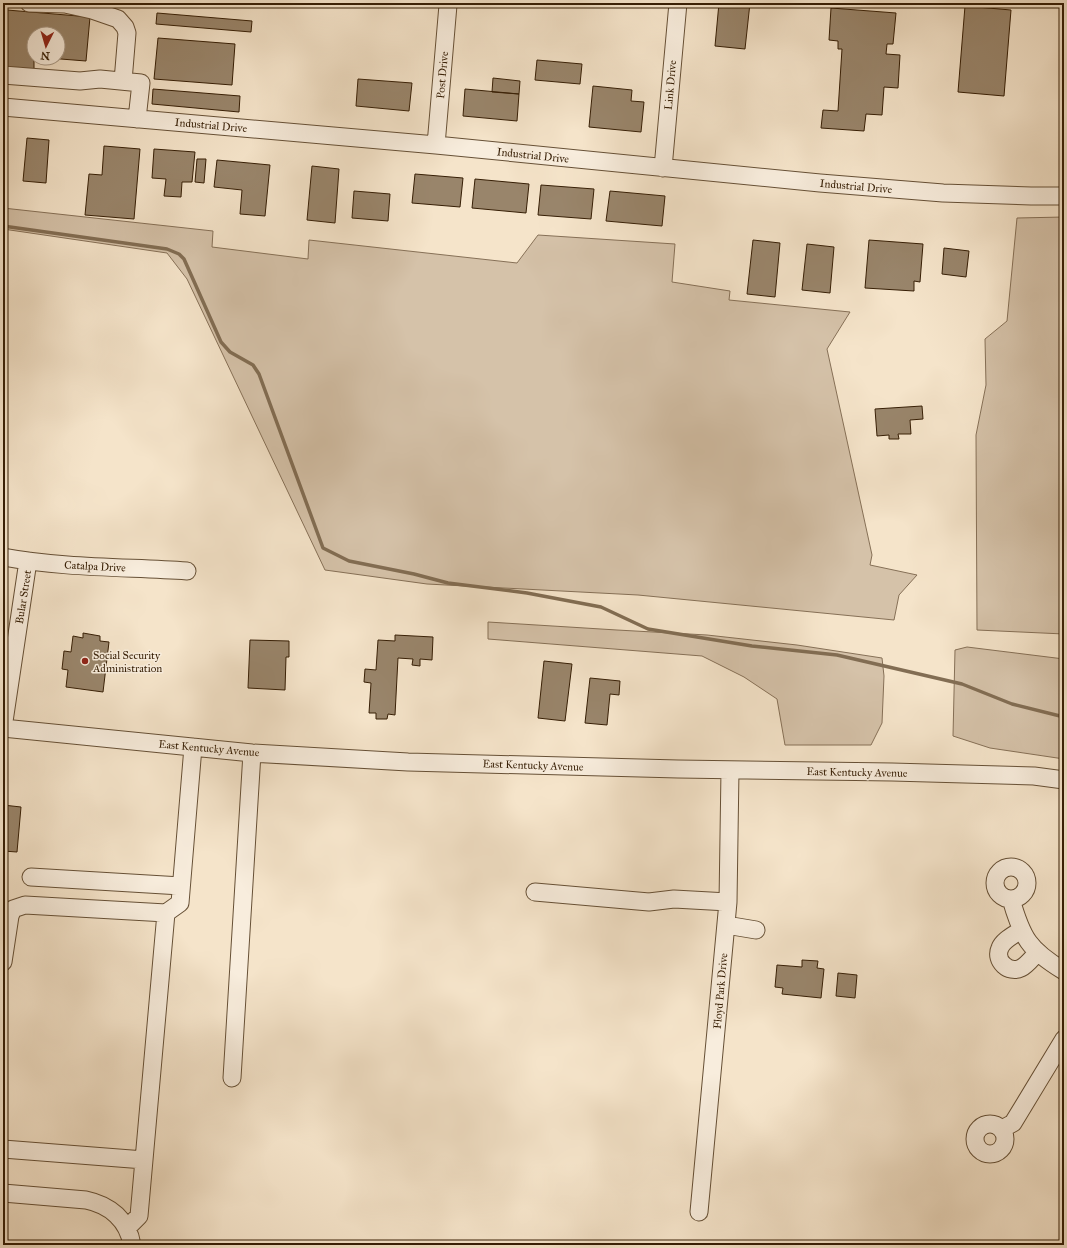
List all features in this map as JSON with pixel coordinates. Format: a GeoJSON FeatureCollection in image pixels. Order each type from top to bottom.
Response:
{"type":"FeatureCollection","features":[{"type":"Feature","properties":{"kind":"street"},"geometry":{"type":"LineString","coordinates":[[29,3],[65,4],[92,10],[118,19],[125,27],[127,33],[123,81]]}},
{"type":"Feature","properties":{"kind":"street","name":"Link Drive"},"geometry":{"type":"LineString","coordinates":[[663,168],[678,3]]}},
{"type":"Feature","properties":{"kind":"street","name":"Post Drive"},"geometry":{"type":"LineString","coordinates":[[436,145],[448,4]]}},
{"type":"Feature","properties":{"kind":"street"},"geometry":{"type":"LineString","coordinates":[[3,75],[80,81],[100,79],[142,83],[137,119]]}},
{"type":"Feature","properties":{"kind":"street","name":"Industrial Drive"},"geometry":{"type":"LineString","coordinates":[[3,107],[436,145],[663,168],[942,193],[1064,196]]}},
{"type":"Feature","properties":{"kind":"street","name":"Catalpa Drive"},"geometry":{"type":"LineString","coordinates":[[3,557],[65,564],[187,571]]}},
{"type":"Feature","properties":{"kind":"street","name":"Bular Street"},"geometry":{"type":"LineString","coordinates":[[3,728],[28,561]]}},
{"type":"Feature","properties":{"kind":"street","name":"East Kentucky Avenue"},"geometry":{"type":"LineString","coordinates":[[3,728],[252,753],[408,762],[1034,776],[1064,780]]}},
{"type":"Feature","properties":{"kind":"street"},"geometry":{"type":"LineString","coordinates":[[3,962],[10,916],[13,908],[25,905],[166,913],[180,903],[193,747]]}},
{"type":"Feature","properties":{"kind":"street"},"geometry":{"type":"LineString","coordinates":[[232,1078],[252,753]]}},
{"type":"Feature","properties":{"kind":"street","name":"Floyd Park Drive"},"geometry":{"type":"LineString","coordinates":[[699,1212],[728,902],[730,770]]}},
{"type":"Feature","properties":{"kind":"street"},"geometry":{"type":"LineString","coordinates":[[31,877],[181,886]]}},
{"type":"Feature","properties":{"kind":"street"},"geometry":{"type":"LineString","coordinates":[[535,892],[649,902],[674,899],[728,902]]}},
{"type":"Feature","properties":{"kind":"street"},"geometry":{"type":"LineString","coordinates":[[1011,899],[1021,930],[1032,947],[1037,953],[1064,971]]}},
{"type":"Feature","properties":{"kind":"street"},"geometry":{"type":"LineString","coordinates":[[126,1228],[139,1216],[166,913]]}},
{"type":"Feature","properties":{"kind":"street"},"geometry":{"type":"LineString","coordinates":[[726,925],[756,930]]}},
{"type":"Feature","properties":{"kind":"street"},"geometry":{"type":"LineString","coordinates":[[1021,930],[1003,943],[1000,948],[998,954],[1003,965],[1008,969],[1014,970],[1020,968],[1026,965],[1037,953]]}},
{"type":"Feature","properties":{"kind":"street"},"geometry":{"type":"LineString","coordinates":[[1002,1130],[1013,1123],[1064,1039]]}},
{"type":"Feature","properties":{"kind":"street"},"geometry":{"type":"LineString","coordinates":[[3,1149],[144,1160]]}},
{"type":"Feature","properties":{"kind":"street"},"geometry":{"type":"LineString","coordinates":[[3,1193],[86,1200],[97,1203],[112,1211],[120,1218],[130,1235],[132,1245]]}},
{"type":"Feature","properties":{"kind":"shaded area"},"geometry":{"type":"Polygon","coordinates":[[[3,208],[213,231],[212,247],[308,259],[309,240],[517,263],[538,235],[675,244],[672,282],[730,291],[729,300],[850,312],[827,349],[872,555],[870,565],[917,575],[899,595],[894,620],[638,595],[427,584],[325,570],[187,279],[167,253],[3,229],[3,208]]]}},
{"type":"Feature","properties":{"kind":"shaded area"},"geometry":{"type":"Polygon","coordinates":[[[1064,217],[1064,634],[977,630],[976,435],[986,385],[985,339],[1007,321],[1017,218],[1064,217]]]}},
{"type":"Feature","properties":{"kind":"shaded area"},"geometry":{"type":"Polygon","coordinates":[[[488,622],[707,635],[797,645],[882,658],[884,676],[882,723],[871,745],[785,745],[777,699],[744,677],[702,656],[488,639],[488,622]]]}},
{"type":"Feature","properties":{"kind":"shaded area"},"geometry":{"type":"Polygon","coordinates":[[[967,647],[1064,659],[1064,759],[990,748],[953,736],[955,650],[967,647]]]}},
{"type":"Feature","properties":{"kind":"building"},"geometry":{"type":"Polygon","coordinates":[[[719,3],[750,3],[745,49],[715,46],[719,3]]]}},
{"type":"Feature","properties":{"kind":"building"},"geometry":{"type":"Polygon","coordinates":[[[965,6],[1011,10],[1004,96],[958,92],[965,6]]]}},
{"type":"Feature","properties":{"kind":"building"},"geometry":{"type":"Polygon","coordinates":[[[831,8],[896,13],[893,44],[887,44],[886,54],[900,55],[898,88],[884,87],[882,115],[866,114],[864,131],[821,128],[823,110],[838,111],[842,49],[838,49],[838,41],[829,40],[831,8]]]}},
{"type":"Feature","properties":{"kind":"building"},"geometry":{"type":"Polygon","coordinates":[[[7,10],[90,17],[86,61],[66,59],[66,26],[26,26],[26,66],[34,66],[34,69],[3,67],[7,10]]]}},
{"type":"Feature","properties":{"kind":"building"},"geometry":{"type":"Polygon","coordinates":[[[157,13],[252,21],[251,32],[156,24],[157,13]]]}},
{"type":"Feature","properties":{"kind":"building"},"geometry":{"type":"Polygon","coordinates":[[[158,38],[235,44],[232,85],[154,79],[158,38]]]}},
{"type":"Feature","properties":{"kind":"building"},"geometry":{"type":"Polygon","coordinates":[[[537,60],[582,64],[580,84],[535,80],[537,60]]]}},
{"type":"Feature","properties":{"kind":"building"},"geometry":{"type":"Polygon","coordinates":[[[493,78],[520,81],[519,94],[492,92],[493,78]]]}},
{"type":"Feature","properties":{"kind":"building"},"geometry":{"type":"Polygon","coordinates":[[[358,79],[412,83],[409,111],[356,106],[358,79]]]}},
{"type":"Feature","properties":{"kind":"building"},"geometry":{"type":"Polygon","coordinates":[[[593,86],[632,90],[631,101],[644,102],[641,132],[589,127],[593,86]]]}},
{"type":"Feature","properties":{"kind":"building"},"geometry":{"type":"Polygon","coordinates":[[[153,89],[240,96],[239,112],[152,104],[153,89]]]}},
{"type":"Feature","properties":{"kind":"building"},"geometry":{"type":"Polygon","coordinates":[[[465,89],[519,94],[517,121],[463,116],[465,89]]]}},
{"type":"Feature","properties":{"kind":"building"},"geometry":{"type":"Polygon","coordinates":[[[3,136],[7,136],[3,205],[3,136]]]}},
{"type":"Feature","properties":{"kind":"building"},"geometry":{"type":"Polygon","coordinates":[[[27,138],[49,140],[46,183],[23,181],[27,138]]]}},
{"type":"Feature","properties":{"kind":"building"},"geometry":{"type":"Polygon","coordinates":[[[104,146],[140,149],[134,219],[85,215],[89,174],[102,175],[104,146]]]}},
{"type":"Feature","properties":{"kind":"building"},"geometry":{"type":"Polygon","coordinates":[[[154,149],[195,152],[192,182],[182,182],[181,197],[164,196],[166,179],[152,178],[154,149]]]}},
{"type":"Feature","properties":{"kind":"building"},"geometry":{"type":"Polygon","coordinates":[[[197,159],[206,159],[204,183],[195,182],[197,159]]]}},
{"type":"Feature","properties":{"kind":"building"},"geometry":{"type":"Polygon","coordinates":[[[217,160],[270,165],[265,216],[240,214],[242,190],[214,187],[217,160]]]}},
{"type":"Feature","properties":{"kind":"building"},"geometry":{"type":"Polygon","coordinates":[[[312,166],[339,169],[335,223],[307,220],[312,166]]]}},
{"type":"Feature","properties":{"kind":"building"},"geometry":{"type":"Polygon","coordinates":[[[415,174],[463,178],[460,207],[412,203],[415,174]]]}},
{"type":"Feature","properties":{"kind":"building"},"geometry":{"type":"Polygon","coordinates":[[[475,179],[529,184],[526,213],[472,208],[475,179]]]}},
{"type":"Feature","properties":{"kind":"building"},"geometry":{"type":"Polygon","coordinates":[[[541,185],[594,189],[591,219],[538,215],[541,185]]]}},
{"type":"Feature","properties":{"kind":"building"},"geometry":{"type":"Polygon","coordinates":[[[354,191],[390,194],[388,221],[352,218],[354,191]]]}},
{"type":"Feature","properties":{"kind":"building"},"geometry":{"type":"Polygon","coordinates":[[[610,191],[665,196],[662,226],[606,221],[610,191]]]}},
{"type":"Feature","properties":{"kind":"building"},"geometry":{"type":"Polygon","coordinates":[[[753,240],[780,243],[775,297],[747,294],[753,240]]]}},
{"type":"Feature","properties":{"kind":"building"},"geometry":{"type":"Polygon","coordinates":[[[869,240],[923,244],[920,282],[914,281],[914,291],[865,288],[869,240]]]}},
{"type":"Feature","properties":{"kind":"building"},"geometry":{"type":"Polygon","coordinates":[[[807,244],[834,247],[830,293],[802,290],[807,244]]]}},
{"type":"Feature","properties":{"kind":"building"},"geometry":{"type":"Polygon","coordinates":[[[944,248],[969,251],[966,277],[942,274],[944,248]]]}},
{"type":"Feature","properties":{"kind":"building"},"geometry":{"type":"Polygon","coordinates":[[[922,406],[923,419],[910,420],[911,434],[898,434],[899,439],[889,439],[889,435],[877,436],[875,409],[922,406]]]}},
{"type":"Feature","properties":{"kind":"building","name":"Social Security Administration"},"geometry":{"type":"Polygon","coordinates":[[[83,633],[100,636],[100,641],[109,642],[103,692],[66,687],[68,670],[62,669],[64,651],[71,652],[73,636],[83,638],[83,633]]]}},
{"type":"Feature","properties":{"kind":"building"},"geometry":{"type":"Polygon","coordinates":[[[395,635],[433,637],[432,660],[420,659],[420,666],[412,665],[413,659],[398,658],[395,715],[388,714],[387,719],[376,719],[376,713],[369,713],[371,683],[364,682],[365,669],[376,670],[378,640],[395,641],[395,635]]]}},
{"type":"Feature","properties":{"kind":"building"},"geometry":{"type":"Polygon","coordinates":[[[250,640],[289,641],[289,657],[286,657],[285,690],[248,688],[250,640]]]}},
{"type":"Feature","properties":{"kind":"building"},"geometry":{"type":"Polygon","coordinates":[[[544,661],[572,664],[565,721],[538,718],[544,661]]]}},
{"type":"Feature","properties":{"kind":"building"},"geometry":{"type":"Polygon","coordinates":[[[590,678],[620,681],[619,695],[610,694],[607,725],[585,723],[590,678]]]}},
{"type":"Feature","properties":{"kind":"building"},"geometry":{"type":"Polygon","coordinates":[[[3,805],[21,807],[17,852],[3,851],[3,805]]]}},
{"type":"Feature","properties":{"kind":"building"},"geometry":{"type":"Polygon","coordinates":[[[802,960],[818,961],[817,968],[824,969],[821,998],[782,994],[783,988],[775,987],[777,965],[802,967],[802,960]]]}},
{"type":"Feature","properties":{"kind":"building"},"geometry":{"type":"Polygon","coordinates":[[[838,973],[857,975],[855,998],[836,996],[838,973]]]}},
{"type":"Feature","properties":{"kind":"waterway"},"geometry":{"type":"LineString","coordinates":[[3,226],[167,249],[179,254],[184,259],[221,342],[230,352],[253,365],[259,374],[323,548],[349,561],[414,574],[448,583],[527,593],[601,607],[648,629],[752,646],[837,655],[962,684],[1012,704],[1064,717]]}},
{"type":"Feature","properties":{"kind":"place","name":"Social Security Administration"},"geometry":{"type":"Point","coordinates":[85,661]}}]}
